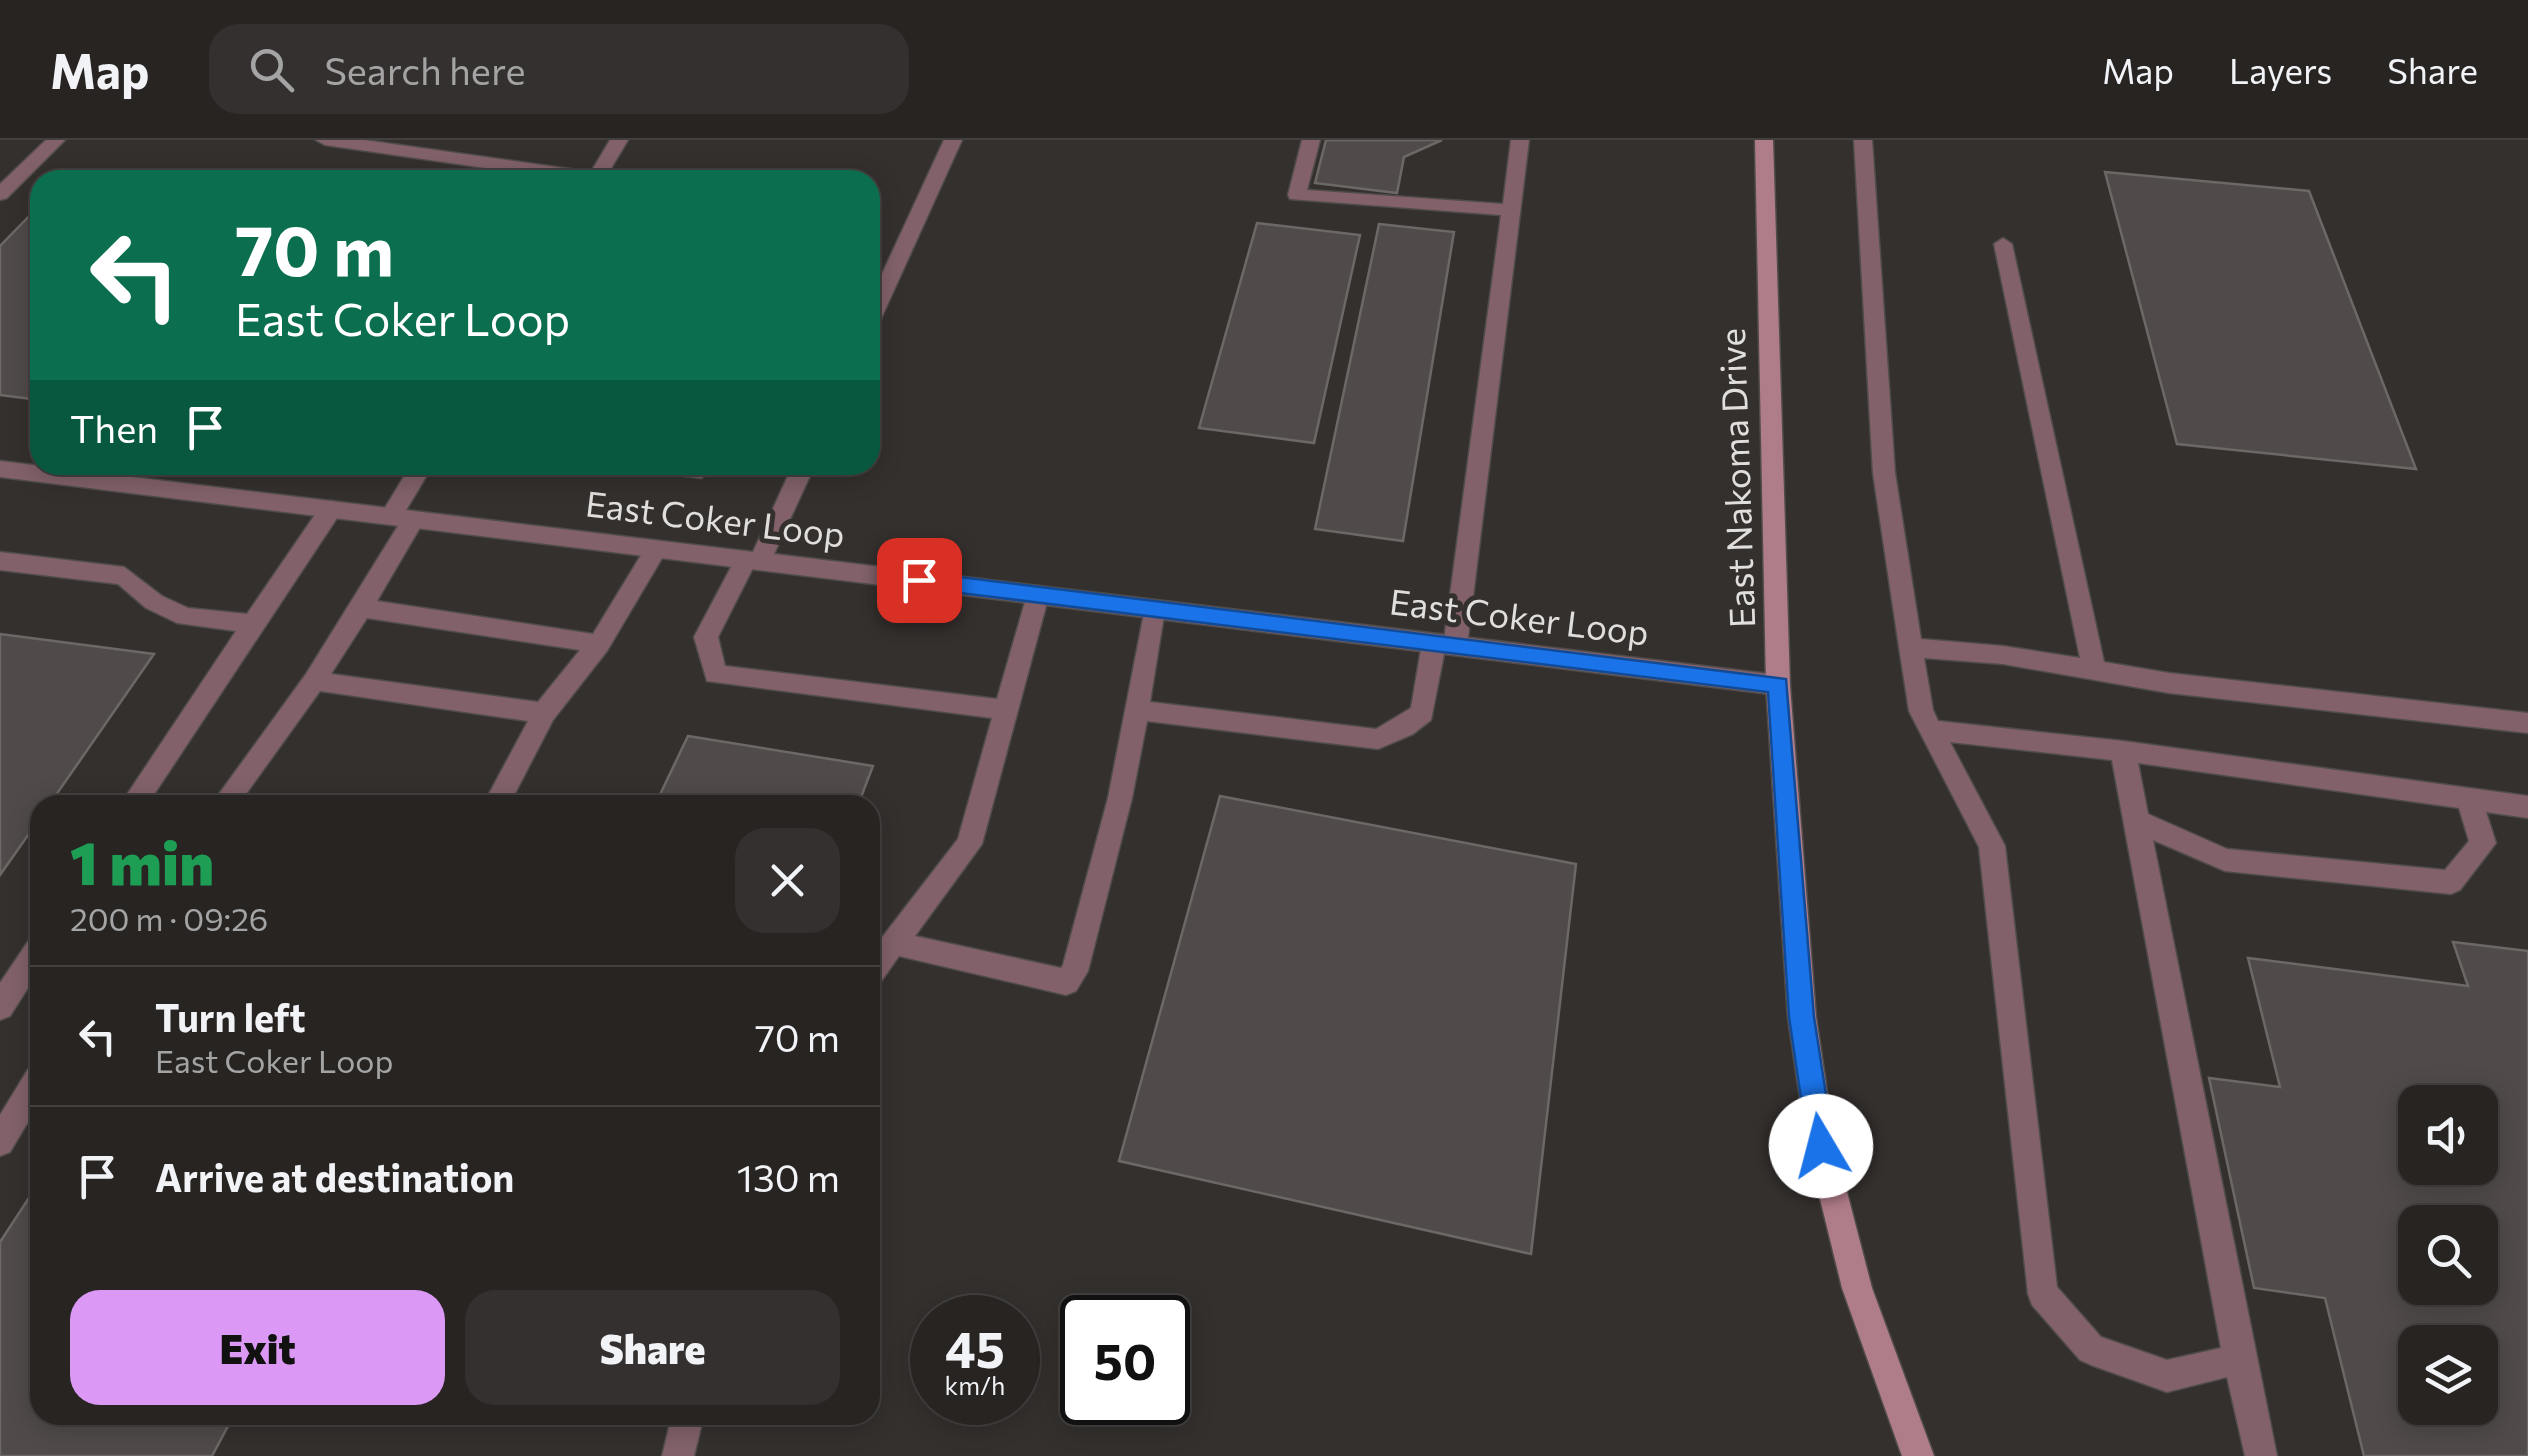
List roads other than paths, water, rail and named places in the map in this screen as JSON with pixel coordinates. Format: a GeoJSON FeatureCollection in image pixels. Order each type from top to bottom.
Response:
{"type":"FeatureCollection","features":[{"type":"Feature","properties":{"kind":"main road","name":"East Nakoma Drive"},"geometry":{"type":"LineString","coordinates":[[1764,140],[1778,685],[1802,1017],[1821,1146],[1857,1288],[1918,1456]]}},
{"type":"Feature","properties":{"kind":"street"},"geometry":{"type":"LineString","coordinates":[[0,194],[56,140]]}},
{"type":"Feature","properties":{"kind":"street"},"geometry":{"type":"LineString","coordinates":[[325,140],[533,170]]}},
{"type":"Feature","properties":{"kind":"street"},"geometry":{"type":"LineString","coordinates":[[601,170],[620,140]]}},
{"type":"Feature","properties":{"kind":"street"},"geometry":{"type":"LineString","coordinates":[[880,299],[953,140]]}},
{"type":"Feature","properties":{"kind":"street"},"geometry":{"type":"LineString","coordinates":[[1311,140],[1298,195],[1508,210]]}},
{"type":"Feature","properties":{"kind":"street"},"geometry":{"type":"LineString","coordinates":[[1137,710],[1378,738],[1404,728],[1422,712],[1445,644],[1520,140]]}},
{"type":"Feature","properties":{"kind":"street"},"geometry":{"type":"LineString","coordinates":[[1863,140],[1884,473],[1910,646],[1921,711],[1992,846],[2043,1294],[2090,1349],[2167,1376],[2239,1359]]}},
{"type":"Feature","properties":{"kind":"street"},"geometry":{"type":"LineString","coordinates":[[2003,244],[2094,670]]}},
{"type":"Feature","properties":{"kind":"street","name":"East Coker Loop"},"geometry":{"type":"LineString","coordinates":[[0,469],[30,473]]}},
{"type":"Feature","properties":{"kind":"street","name":"East Coker Loop"},"geometry":{"type":"LineString","coordinates":[[50,475],[1778,685]]}},
{"type":"Feature","properties":{"kind":"street"},"geometry":{"type":"LineString","coordinates":[[231,795],[360,608],[403,518],[418,475]]}},
{"type":"Feature","properties":{"kind":"street"},"geometry":{"type":"LineString","coordinates":[[799,475],[706,636],[715,674],[1005,710]]}},
{"type":"Feature","properties":{"kind":"street"},"geometry":{"type":"LineString","coordinates":[[141,795],[331,509]]}},
{"type":"Feature","properties":{"kind":"street"},"geometry":{"type":"LineString","coordinates":[[501,795],[544,713],[599,644],[657,548]]}},
{"type":"Feature","properties":{"kind":"street"},"geometry":{"type":"LineString","coordinates":[[0,561],[124,576],[154,602],[185,616],[253,624]]}},
{"type":"Feature","properties":{"kind":"street"},"geometry":{"type":"LineString","coordinates":[[880,962],[969,844],[1038,594]]}},
{"type":"Feature","properties":{"kind":"street"},"geometry":{"type":"LineString","coordinates":[[360,608],[599,644]]}},
{"type":"Feature","properties":{"kind":"street"},"geometry":{"type":"LineString","coordinates":[[894,944],[1066,982],[1076,971],[1120,798],[1154,609]]}},
{"type":"Feature","properties":{"kind":"street"},"geometry":{"type":"LineString","coordinates":[[1910,646],[2003,655],[2168,683],[2528,722]]}},
{"type":"Feature","properties":{"kind":"street"},"geometry":{"type":"LineString","coordinates":[[314,680],[544,713]]}},
{"type":"Feature","properties":{"kind":"street"},"geometry":{"type":"LineString","coordinates":[[1931,730],[2123,751],[2528,808]]}},
{"type":"Feature","properties":{"kind":"street"},"geometry":{"type":"LineString","coordinates":[[2123,751],[2261,1456]]}},
{"type":"Feature","properties":{"kind":"street"},"geometry":{"type":"LineString","coordinates":[[2136,821],[2225,860],[2450,882],[2483,843],[2470,800]]}},
{"type":"Feature","properties":{"kind":"street"},"geometry":{"type":"LineString","coordinates":[[0,1006],[30,961]]}},
{"type":"Feature","properties":{"kind":"street"},"geometry":{"type":"LineString","coordinates":[[0,1142],[30,1092]]}},
{"type":"Feature","properties":{"kind":"street"},"geometry":{"type":"LineString","coordinates":[[678,1456],[686,1425]]}}]}
